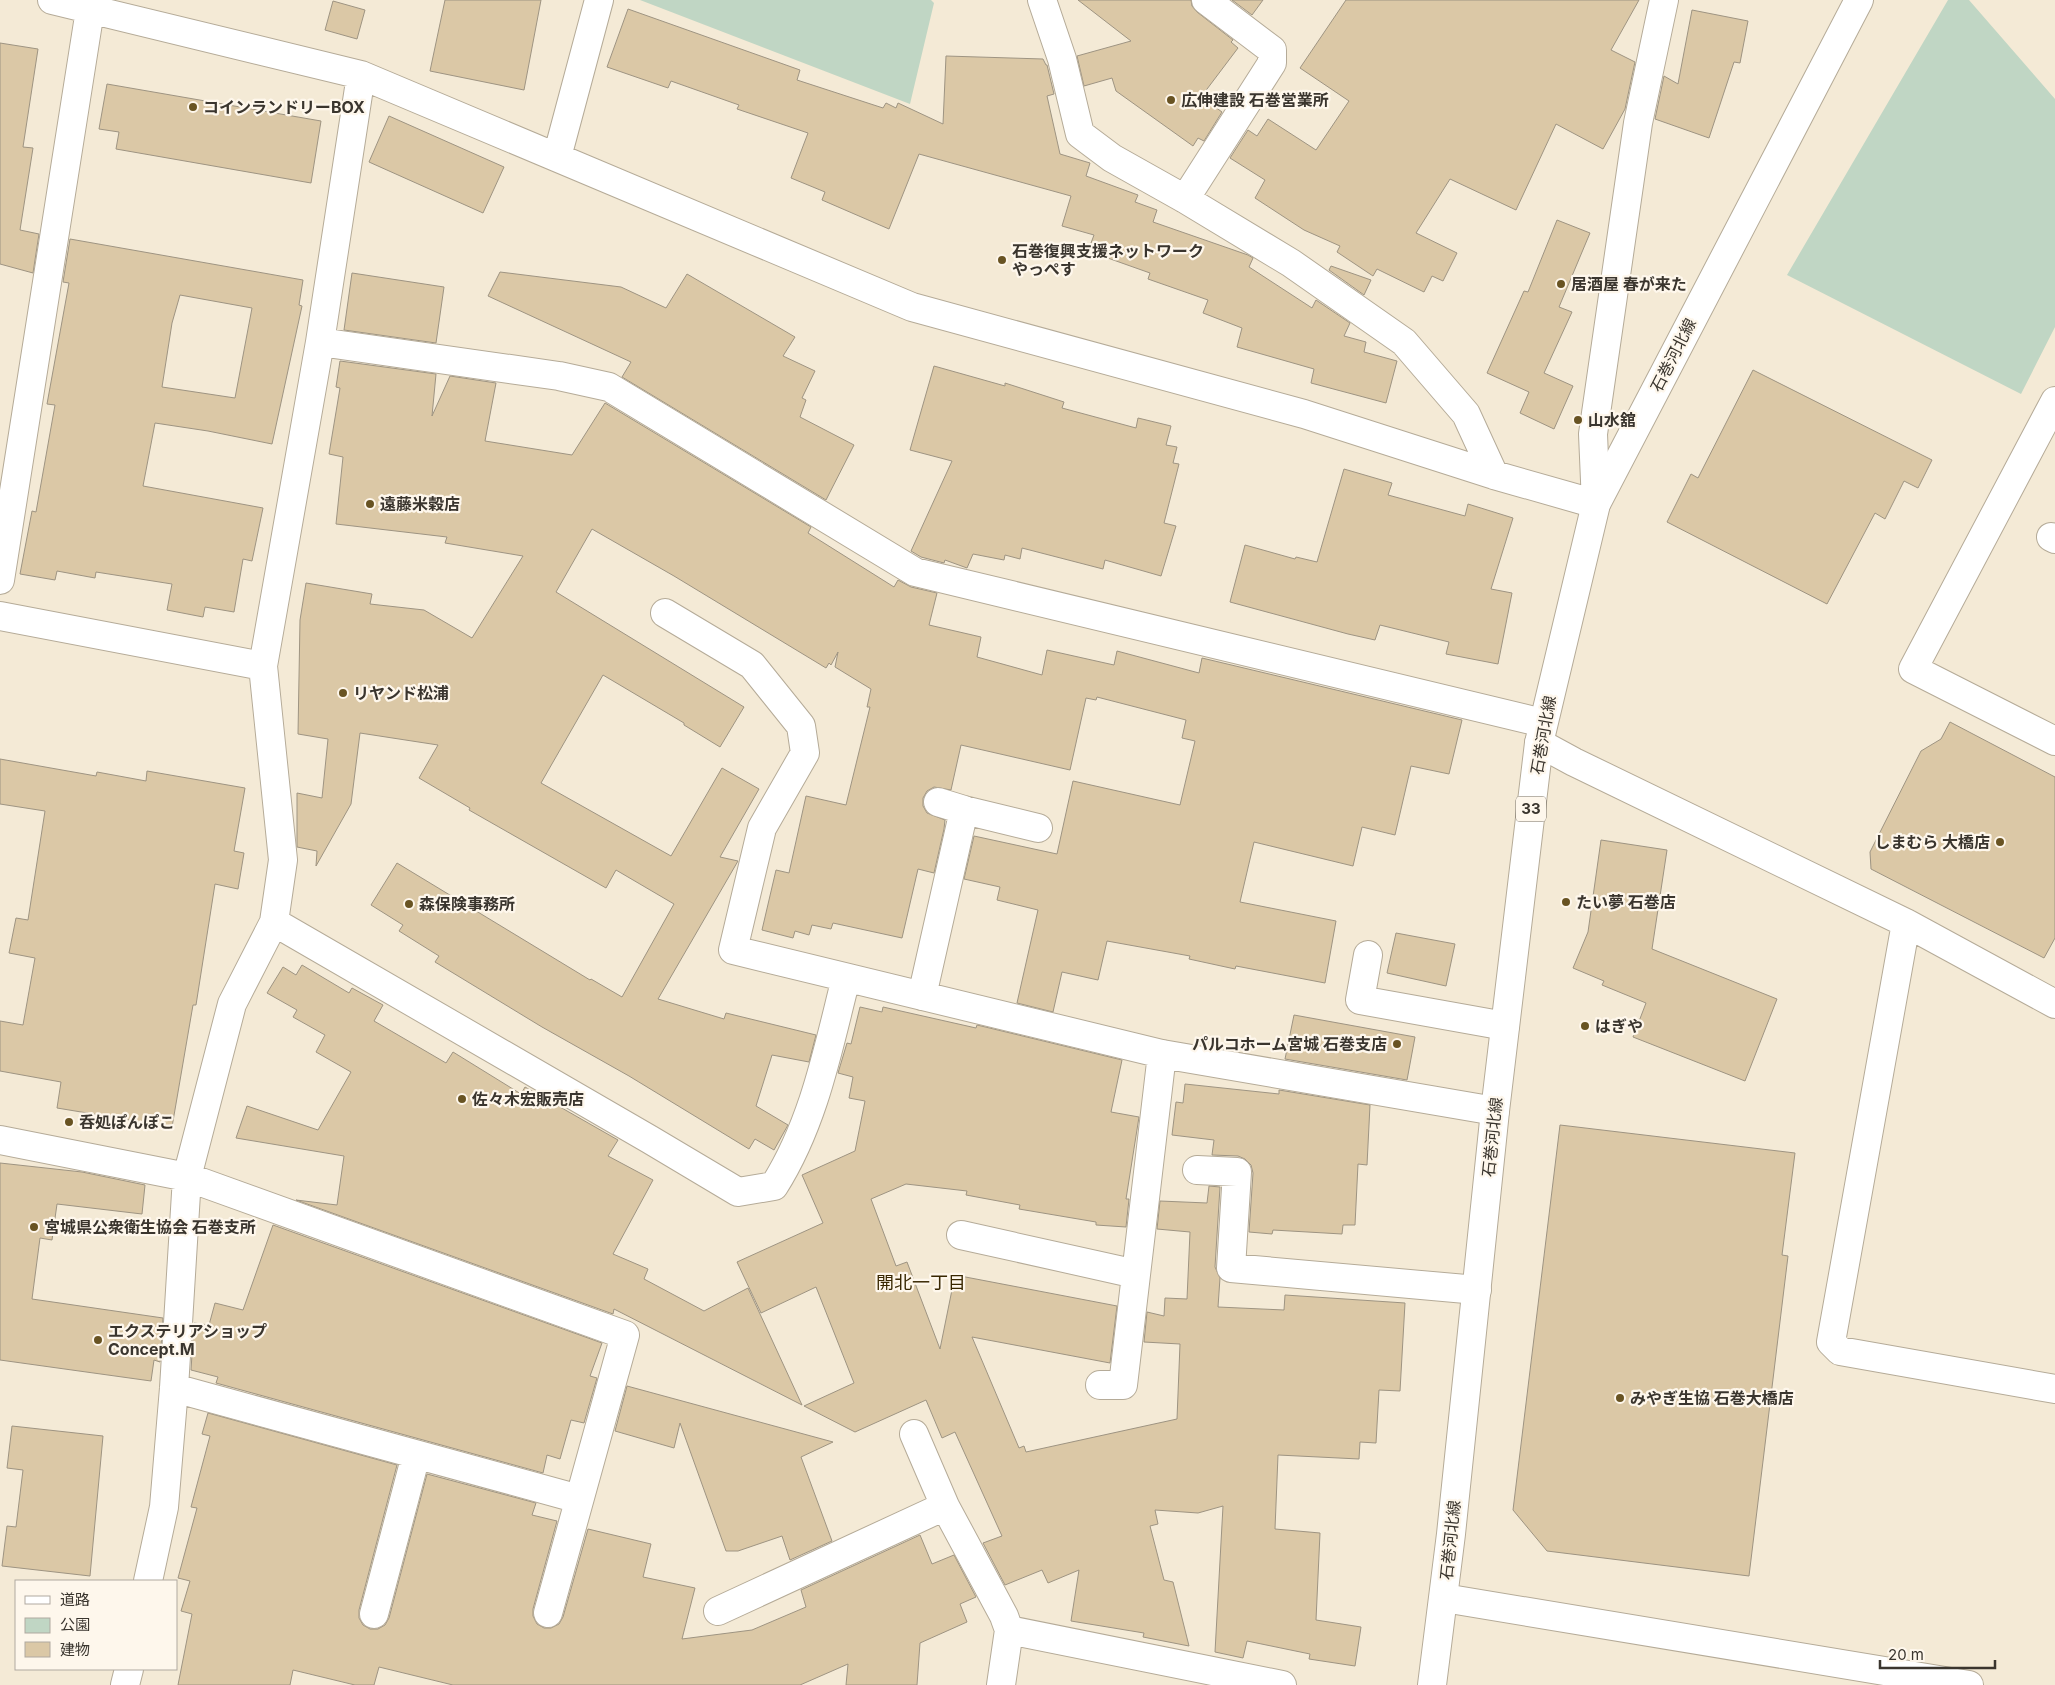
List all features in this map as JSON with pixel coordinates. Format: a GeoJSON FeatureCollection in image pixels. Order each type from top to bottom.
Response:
{"type":"FeatureCollection","features":[{"type":"Feature","properties":{"kind":"street"},"geometry":{"type":"LineString","coordinates":[[52,0],[361,75],[912,307],[1304,414],[1494,475],[1596,504],[1593,434],[1638,123],[1664,0]]}},
{"type":"Feature","properties":{"kind":"street"},"geometry":{"type":"LineString","coordinates":[[557,156],[599,0]]}},
{"type":"Feature","properties":{"kind":"street"},"geometry":{"type":"LineString","coordinates":[[1042,0],[1062,59],[1080,134],[1112,158],[1185,199],[1291,263],[1404,342],[1466,414],[1494,475]]}},
{"type":"Feature","properties":{"kind":"street"},"geometry":{"type":"LineString","coordinates":[[1185,199],[1272,63],[1272,50],[1206,0]]}},
{"type":"Feature","properties":{"kind":"street","name":"石巻河北線"},"geometry":{"type":"LineString","coordinates":[[1432,1685],[1444,1598],[1495,1111],[1541,733],[1596,504],[1859,0]]}},
{"type":"Feature","properties":{"kind":"street"},"geometry":{"type":"LineString","coordinates":[[0,580],[90,10]]}},
{"type":"Feature","properties":{"kind":"street"},"geometry":{"type":"LineString","coordinates":[[148,1580],[164,1507],[174,1388],[187,1177],[232,1004],[274,922],[284,860],[263,666],[320,342],[361,75]]}},
{"type":"Feature","properties":{"kind":"street"},"geometry":{"type":"LineString","coordinates":[[320,342],[559,376],[609,387],[915,572],[1541,733],[1574,762],[1906,923],[2055,1004]]}},
{"type":"Feature","properties":{"kind":"street"},"geometry":{"type":"LineString","coordinates":[[2055,401],[1913,669],[2055,741]]}},
{"type":"Feature","properties":{"kind":"street"},"geometry":{"type":"LineString","coordinates":[[665,613],[752,665],[801,726],[805,753],[762,828],[733,950],[1162,1054],[1495,1111]]}},
{"type":"Feature","properties":{"kind":"street"},"geometry":{"type":"LineString","coordinates":[[0,616],[263,666]]}},
{"type":"Feature","properties":{"kind":"street"},"geometry":{"type":"LineString","coordinates":[[938,802],[1038,828]]}},
{"type":"Feature","properties":{"kind":"street"},"geometry":{"type":"LineString","coordinates":[[922,996],[964,810]]}},
{"type":"Feature","properties":{"kind":"street"},"geometry":{"type":"LineString","coordinates":[[274,922],[649,1138],[738,1192],[774,1186],[786,1167],[816,1095],[846,978]]}},
{"type":"Feature","properties":{"kind":"street"},"geometry":{"type":"LineString","coordinates":[[1906,923],[1831,1342],[1840,1351],[2055,1389]]}},
{"type":"Feature","properties":{"kind":"street"},"geometry":{"type":"LineString","coordinates":[[1368,955],[1360,1000],[1505,1026]]}},
{"type":"Feature","properties":{"kind":"street"},"geometry":{"type":"LineString","coordinates":[[1100,1385],[1123,1385],[1162,1054]]}},
{"type":"Feature","properties":{"kind":"street"},"geometry":{"type":"LineString","coordinates":[[0,1140],[187,1177],[624,1335],[548,1612]]}},
{"type":"Feature","properties":{"kind":"street"},"geometry":{"type":"LineString","coordinates":[[1197,1170],[1237,1172],[1231,1268],[1477,1290]]}},
{"type":"Feature","properties":{"kind":"street"},"geometry":{"type":"LineString","coordinates":[[961,1234],[1136,1274]]}},
{"type":"Feature","properties":{"kind":"street"},"geometry":{"type":"LineString","coordinates":[[174,1388],[579,1500]]}},
{"type":"Feature","properties":{"kind":"street"},"geometry":{"type":"LineString","coordinates":[[914,1434],[945,1506],[1004,1616],[1009,1630],[1001,1685]]}},
{"type":"Feature","properties":{"kind":"street"},"geometry":{"type":"LineString","coordinates":[[374,1614],[416,1455]]}},
{"type":"Feature","properties":{"kind":"street"},"geometry":{"type":"LineString","coordinates":[[718,1611],[945,1506]]}},
{"type":"Feature","properties":{"kind":"street"},"geometry":{"type":"LineString","coordinates":[[1444,1598],[1936,1682],[1969,1685]]}},
{"type":"Feature","properties":{"kind":"street"},"geometry":{"type":"LineString","coordinates":[[1009,1630],[1282,1685]]}},
{"type":"Feature","properties":{"kind":"street"},"geometry":{"type":"LineString","coordinates":[[125,1685],[129,1670]]}},
{"type":"Feature","properties":{"kind":"green space"},"geometry":{"type":"Polygon","coordinates":[[[640,0],[931,0],[934,3],[910,104],[640,0]]]}},
{"type":"Feature","properties":{"kind":"green space"},"geometry":{"type":"Polygon","coordinates":[[[1948,0],[1969,0],[2055,99],[2055,327],[2021,394],[1787,275],[1948,0]]]}},
{"type":"Feature","properties":{"kind":"building"},"geometry":{"type":"Polygon","coordinates":[[[445,0],[541,0],[524,90],[430,71],[445,0]]]}},
{"type":"Feature","properties":{"kind":"building"},"geometry":{"type":"Polygon","coordinates":[[[1078,0],[1191,0],[1192,6],[1197,12],[1233,40],[1231,42],[1238,48],[1201,97],[1222,112],[1204,141],[1198,138],[1193,146],[1116,91],[1112,78],[1084,86],[1077,56],[1131,41],[1078,0]]]}},
{"type":"Feature","properties":{"kind":"building"},"geometry":{"type":"Polygon","coordinates":[[[1232,0],[1263,0],[1252,15],[1232,0]]]}},
{"type":"Feature","properties":{"kind":"building"},"geometry":{"type":"Polygon","coordinates":[[[1346,0],[1639,0],[1611,50],[1635,62],[1625,109],[1603,149],[1556,124],[1516,210],[1450,179],[1416,233],[1457,253],[1443,281],[1432,276],[1424,292],[1377,269],[1373,276],[1337,252],[1340,246],[1304,230],[1255,198],[1265,180],[1230,158],[1248,130],[1257,136],[1268,119],[1316,150],[1349,101],[1300,68],[1346,0]]]}},
{"type":"Feature","properties":{"kind":"building"},"geometry":{"type":"Polygon","coordinates":[[[333,1],[365,10],[357,39],[325,30],[333,1]]]}},
{"type":"Feature","properties":{"kind":"building"},"geometry":{"type":"Polygon","coordinates":[[[628,9],[800,70],[797,80],[883,108],[886,103],[896,108],[898,103],[943,124],[946,56],[1043,59],[1047,65],[1054,94],[1047,96],[1060,154],[1090,163],[1086,176],[1138,195],[1135,202],[1157,210],[1153,222],[1248,255],[1253,258],[1249,267],[1312,308],[1316,300],[1350,323],[1344,336],[1366,342],[1364,352],[1397,361],[1386,403],[1311,383],[1314,369],[1237,347],[1242,328],[1203,313],[1208,300],[1148,279],[1150,273],[1088,251],[1094,235],[1062,226],[1071,196],[919,154],[889,229],[822,200],[825,192],[791,178],[808,133],[737,109],[739,105],[671,81],[668,88],[607,67],[628,9]]]}},
{"type":"Feature","properties":{"kind":"building"},"geometry":{"type":"Polygon","coordinates":[[[1692,10],[1748,21],[1740,63],[1734,62],[1709,138],[1655,119],[1664,76],[1678,84],[1692,10]]]}},
{"type":"Feature","properties":{"kind":"building"},"geometry":{"type":"Polygon","coordinates":[[[0,43],[38,49],[23,147],[33,148],[20,230],[39,234],[33,273],[0,264],[0,43]]]}},
{"type":"Feature","properties":{"kind":"building"},"geometry":{"type":"Polygon","coordinates":[[[107,84],[321,121],[311,183],[116,149],[119,132],[99,129],[107,84]]]}},
{"type":"Feature","properties":{"kind":"building"},"geometry":{"type":"Polygon","coordinates":[[[389,116],[504,167],[483,213],[369,162],[389,116]]]}},
{"type":"Feature","properties":{"kind":"building"},"geometry":{"type":"Polygon","coordinates":[[[1557,220],[1590,233],[1559,307],[1572,312],[1544,373],[1573,386],[1554,429],[1520,413],[1529,392],[1487,373],[1524,291],[1528,292],[1557,220]]]}},
{"type":"Feature","properties":{"kind":"building"},"geometry":{"type":"Polygon","coordinates":[[[70,239],[303,280],[299,305],[302,306],[272,444],[155,423],[143,486],[263,508],[252,561],[243,559],[234,612],[205,607],[203,617],[167,610],[172,584],[96,572],[95,578],[57,571],[55,580],[20,574],[32,511],[36,512],[55,405],[47,404],[69,283],[63,282],[70,239]],[[180,295],[172,323],[162,387],[235,398],[252,308],[180,295]]]}},
{"type":"Feature","properties":{"kind":"building"},"geometry":{"type":"Polygon","coordinates":[[[1331,266],[1371,280],[1364,295],[1329,270],[1331,266]]]}},
{"type":"Feature","properties":{"kind":"building"},"geometry":{"type":"Polygon","coordinates":[[[500,272],[621,287],[666,308],[687,274],[795,337],[783,356],[815,371],[802,398],[806,400],[800,417],[854,445],[826,500],[622,377],[631,362],[488,296],[500,272]]]}},
{"type":"Feature","properties":{"kind":"building"},"geometry":{"type":"Polygon","coordinates":[[[352,273],[444,287],[436,343],[344,330],[352,273]]]}},
{"type":"Feature","properties":{"kind":"building"},"geometry":{"type":"Polygon","coordinates":[[[340,361],[436,374],[432,416],[450,376],[496,383],[485,441],[572,455],[605,403],[811,527],[808,533],[894,587],[898,580],[911,587],[937,593],[929,625],[981,637],[977,657],[1042,675],[1047,650],[1114,665],[1117,651],[1199,673],[1202,658],[1462,720],[1449,774],[1411,766],[1395,835],[1362,827],[1353,866],[1254,842],[1240,902],[1336,921],[1325,983],[1236,966],[1235,969],[1189,959],[1190,956],[1107,941],[1098,980],[1062,972],[1053,1012],[1017,1003],[1038,910],[997,900],[1000,887],[964,879],[974,836],[1057,854],[1073,781],[1180,805],[1195,741],[1182,738],[1186,720],[1097,697],[1096,700],[1086,698],[1070,770],[961,745],[951,790],[934,787],[927,791],[923,798],[923,806],[927,813],[945,820],[944,829],[934,873],[918,869],[902,938],[833,923],[831,929],[812,925],[809,935],[795,931],[793,938],[762,930],[776,870],[789,873],[806,796],[846,805],[870,707],[867,707],[871,689],[835,667],[838,652],[831,665],[829,663],[826,668],[592,529],[556,592],[744,707],[720,747],[684,725],[684,723],[603,675],[541,783],[671,856],[722,768],[759,789],[720,857],[738,861],[658,999],[724,1019],[726,1013],[816,1035],[809,1062],[772,1055],[756,1106],[788,1125],[774,1150],[755,1139],[749,1149],[435,962],[439,956],[399,931],[403,925],[371,905],[397,863],[590,980],[622,997],[674,904],[616,870],[606,888],[469,810],[470,808],[419,778],[438,745],[360,733],[351,804],[316,866],[317,851],[297,847],[297,793],[322,798],[328,739],[298,734],[300,620],[306,583],[372,594],[370,604],[424,610],[472,638],[523,556],[445,543],[447,537],[336,524],[343,457],[329,454],[340,388],[336,387],[340,361]]]}},
{"type":"Feature","properties":{"kind":"building"},"geometry":{"type":"Polygon","coordinates":[[[934,366],[1005,386],[1005,383],[1064,402],[1062,408],[1136,428],[1138,418],[1171,426],[1166,445],[1177,447],[1173,463],[1179,464],[1164,523],[1176,526],[1161,576],[1105,560],[1103,569],[1022,548],[1020,559],[1005,555],[1004,560],[973,554],[967,568],[945,560],[944,563],[921,557],[911,551],[952,461],[910,450],[934,366]]]}},
{"type":"Feature","properties":{"kind":"building"},"geometry":{"type":"Polygon","coordinates":[[[1753,370],[1932,460],[1918,488],[1904,481],[1885,519],[1875,513],[1827,604],[1667,522],[1691,474],[1698,478],[1753,370]]]}},
{"type":"Feature","properties":{"kind":"building"},"geometry":{"type":"Polygon","coordinates":[[[1344,469],[1392,483],[1388,495],[1465,516],[1468,504],[1513,518],[1491,589],[1512,593],[1498,664],[1446,654],[1449,642],[1380,625],[1375,640],[1230,602],[1245,545],[1295,559],[1296,557],[1317,562],[1344,469]]]}},
{"type":"Feature","properties":{"kind":"building"},"geometry":{"type":"Polygon","coordinates":[[[1950,722],[2055,777],[2055,938],[2044,958],[1871,869],[1870,852],[1921,751],[1941,739],[1950,722]]]}},
{"type":"Feature","properties":{"kind":"building"},"geometry":{"type":"Polygon","coordinates":[[[0,759],[96,776],[97,772],[146,781],[147,771],[245,788],[234,851],[244,853],[238,889],[215,884],[196,1005],[193,1005],[172,1127],[57,1108],[61,1082],[0,1071],[0,1021],[23,1025],[35,958],[9,953],[16,918],[28,920],[45,811],[0,804],[0,759]]]}},
{"type":"Feature","properties":{"kind":"building"},"geometry":{"type":"Polygon","coordinates":[[[1601,840],[1667,850],[1652,949],[1777,999],[1745,1081],[1633,1037],[1646,1003],[1602,985],[1604,981],[1573,968],[1588,932],[1601,840]]]}},
{"type":"Feature","properties":{"kind":"building"},"geometry":{"type":"Polygon","coordinates":[[[1396,933],[1455,944],[1446,986],[1387,973],[1396,933]]]}},
{"type":"Feature","properties":{"kind":"building"},"geometry":{"type":"Polygon","coordinates":[[[302,965],[349,993],[352,988],[383,1005],[374,1021],[446,1063],[453,1052],[521,1094],[525,1087],[618,1140],[608,1156],[653,1180],[613,1254],[648,1269],[644,1279],[704,1311],[748,1288],[802,1405],[614,1309],[613,1314],[296,1200],[337,1205],[344,1156],[236,1138],[247,1106],[318,1130],[351,1072],[316,1052],[325,1035],[293,1017],[297,1010],[267,993],[283,967],[296,975],[302,965]]]}},
{"type":"Feature","properties":{"kind":"building"},"geometry":{"type":"Polygon","coordinates":[[[860,1007],[882,1012],[883,1007],[976,1028],[977,1025],[1122,1060],[1111,1112],[1139,1117],[1126,1199],[1129,1199],[1126,1227],[1096,1225],[1096,1222],[1019,1209],[1020,1205],[966,1195],[967,1191],[906,1184],[871,1199],[896,1266],[907,1262],[940,1349],[955,1275],[1117,1306],[1110,1363],[972,1337],[1019,1448],[1024,1446],[1026,1452],[1177,1419],[1180,1344],[1144,1342],[1147,1312],[1164,1316],[1165,1298],[1187,1299],[1190,1232],[1157,1229],[1160,1201],[1207,1203],[1209,1186],[1220,1187],[1215,1267],[1220,1278],[1218,1307],[1284,1310],[1285,1295],[1405,1303],[1400,1391],[1379,1390],[1376,1443],[1360,1442],[1359,1459],[1278,1455],[1275,1529],[1320,1533],[1316,1620],[1361,1627],[1355,1666],[1309,1659],[1310,1654],[1247,1641],[1243,1658],[1215,1652],[1223,1506],[1198,1513],[1155,1510],[1158,1524],[1150,1526],[1164,1580],[1173,1582],[1189,1646],[1143,1637],[1144,1633],[1071,1621],[1079,1570],[1048,1583],[1042,1570],[1005,1585],[983,1543],[1002,1536],[955,1432],[942,1438],[926,1400],[855,1432],[804,1406],[854,1383],[816,1287],[761,1313],[737,1262],[823,1223],[802,1175],[855,1151],[865,1101],[849,1098],[853,1077],[838,1073],[847,1043],[851,1044],[860,1007]]]}},
{"type":"Feature","properties":{"kind":"building"},"geometry":{"type":"Polygon","coordinates":[[[1294,1015],[1415,1037],[1407,1080],[1285,1059],[1294,1015]]]}},
{"type":"Feature","properties":{"kind":"building"},"geometry":{"type":"Polygon","coordinates":[[[1185,1084],[1279,1094],[1279,1090],[1370,1105],[1367,1165],[1358,1164],[1355,1225],[1343,1225],[1342,1234],[1273,1230],[1272,1234],[1249,1232],[1253,1173],[1251,1165],[1245,1159],[1238,1156],[1212,1155],[1214,1140],[1172,1135],[1176,1102],[1183,1103],[1185,1084]]]}},
{"type":"Feature","properties":{"kind":"building"},"geometry":{"type":"Polygon","coordinates":[[[1560,1125],[1795,1153],[1782,1255],[1788,1256],[1749,1576],[1547,1551],[1513,1510],[1560,1125]]]}},
{"type":"Feature","properties":{"kind":"building"},"geometry":{"type":"Polygon","coordinates":[[[0,1163],[82,1172],[145,1185],[142,1214],[57,1204],[52,1240],[40,1238],[32,1299],[163,1318],[160,1362],[154,1360],[151,1381],[0,1360],[0,1163]]]}},
{"type":"Feature","properties":{"kind":"building"},"geometry":{"type":"Polygon","coordinates":[[[273,1225],[602,1343],[590,1376],[597,1378],[584,1423],[571,1420],[560,1459],[547,1455],[543,1473],[216,1383],[218,1377],[191,1370],[194,1323],[209,1325],[215,1303],[243,1310],[273,1225]]]}},
{"type":"Feature","properties":{"kind":"building"},"geometry":{"type":"Polygon","coordinates":[[[627,1386],[833,1442],[801,1457],[832,1541],[790,1560],[782,1536],[738,1551],[726,1551],[680,1423],[674,1448],[615,1431],[627,1386]]]}},
{"type":"Feature","properties":{"kind":"building"},"geometry":{"type":"Polygon","coordinates":[[[208,1413],[397,1465],[359,1610],[359,1618],[363,1625],[370,1629],[378,1629],[385,1625],[389,1618],[427,1474],[536,1503],[532,1515],[557,1521],[533,1609],[533,1616],[537,1624],[544,1628],[551,1628],[559,1624],[563,1617],[588,1529],[651,1544],[643,1577],[695,1588],[682,1639],[752,1630],[806,1607],[801,1590],[920,1535],[932,1564],[954,1555],[976,1597],[960,1604],[967,1622],[920,1643],[917,1685],[846,1685],[848,1664],[800,1685],[453,1685],[379,1667],[374,1685],[355,1685],[293,1670],[290,1685],[178,1685],[192,1614],[181,1611],[190,1581],[178,1578],[197,1508],[191,1507],[210,1436],[202,1434],[208,1413]]]}},
{"type":"Feature","properties":{"kind":"building"},"geometry":{"type":"Polygon","coordinates":[[[12,1426],[103,1436],[90,1576],[2,1566],[7,1526],[16,1527],[23,1470],[7,1468],[12,1426]]]}},
{"type":"Feature","properties":{"kind":"place","name":"広伸建設 石巻営業所"},"geometry":{"type":"Point","coordinates":[1171,100]}},
{"type":"Feature","properties":{"kind":"place","name":"コインランドリーBOX"},"geometry":{"type":"Point","coordinates":[193,107]}},
{"type":"Feature","properties":{"kind":"place","name":"石巻復興支援ネットワーク やっぺす"},"geometry":{"type":"Point","coordinates":[1002,260]}},
{"type":"Feature","properties":{"kind":"place","name":"居酒屋 春が来た"},"geometry":{"type":"Point","coordinates":[1561,284]}},
{"type":"Feature","properties":{"kind":"place","name":"山水舘"},"geometry":{"type":"Point","coordinates":[1578,420]}},
{"type":"Feature","properties":{"kind":"place","name":"遠藤米穀店"},"geometry":{"type":"Point","coordinates":[370,504]}},
{"type":"Feature","properties":{"kind":"place","name":"リヤンド松浦"},"geometry":{"type":"Point","coordinates":[343,693]}},
{"type":"Feature","properties":{"kind":"place","name":"しまむら 大橋店"},"geometry":{"type":"Point","coordinates":[2000,842]}},
{"type":"Feature","properties":{"kind":"place","name":"たい夢 石巻店"},"geometry":{"type":"Point","coordinates":[1566,902]}},
{"type":"Feature","properties":{"kind":"place","name":"森保険事務所"},"geometry":{"type":"Point","coordinates":[409,904]}},
{"type":"Feature","properties":{"kind":"place","name":"はぎや"},"geometry":{"type":"Point","coordinates":[1585,1026]}},
{"type":"Feature","properties":{"kind":"place","name":"パルコホーム宮城 石巻支店"},"geometry":{"type":"Point","coordinates":[1397,1044]}},
{"type":"Feature","properties":{"kind":"place","name":"佐々木宏販売店"},"geometry":{"type":"Point","coordinates":[462,1099]}},
{"type":"Feature","properties":{"kind":"place","name":"呑処ぽんぽこ"},"geometry":{"type":"Point","coordinates":[69,1122]}},
{"type":"Feature","properties":{"kind":"place","name":"宮城県公衆衛生協会 石巻支所"},"geometry":{"type":"Point","coordinates":[34,1227]}},
{"type":"Feature","properties":{"kind":"place","name":"エクステリアショップ Concept.M"},"geometry":{"type":"Point","coordinates":[98,1340]}},
{"type":"Feature","properties":{"kind":"place","name":"みやぎ生協 石巻大橋店"},"geometry":{"type":"Point","coordinates":[1620,1398]}},
{"type":"Feature","properties":{"kind":"district","name":"開北一丁目"},"geometry":{"type":"Point","coordinates":[921,1283]}}]}
